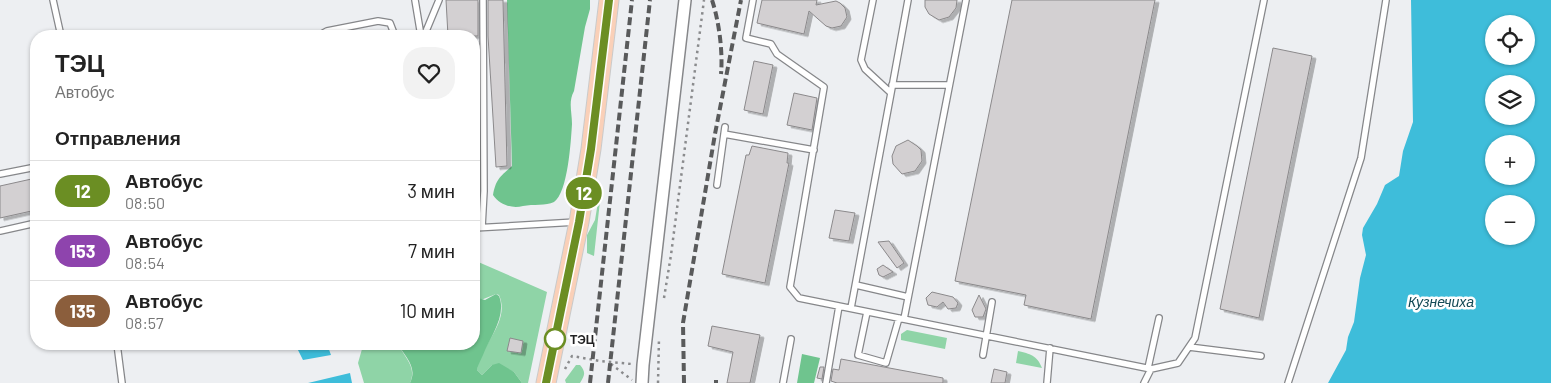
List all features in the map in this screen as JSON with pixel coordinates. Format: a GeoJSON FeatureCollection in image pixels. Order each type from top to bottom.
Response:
{"type":"FeatureCollection","features":[{"type":"Feature","properties":{"kind":"main road"},"geometry":{"type":"LineString","coordinates":[[554,380],[591,149],[609,0]]}},
{"type":"Feature","properties":{"kind":"street"},"geometry":{"type":"LineString","coordinates":[[642,383],[685,0]]}},
{"type":"Feature","properties":{"kind":"lane"},"geometry":{"type":"LineString","coordinates":[[53,0],[60,30]]}},
{"type":"Feature","properties":{"kind":"lane"},"geometry":{"type":"LineString","coordinates":[[415,0],[421,30]]}},
{"type":"Feature","properties":{"kind":"lane"},"geometry":{"type":"LineString","coordinates":[[425,30],[439,0]]}},
{"type":"Feature","properties":{"kind":"lane"},"geometry":{"type":"LineString","coordinates":[[483,0],[484,191],[482,227],[579,222]]}},
{"type":"Feature","properties":{"kind":"lane"},"geometry":{"type":"LineString","coordinates":[[753,0],[746,38],[771,44],[777,54],[824,87],[790,287],[799,298],[1149,368],[1178,363],[1195,338],[1264,0]]}},
{"type":"Feature","properties":{"kind":"lane"},"geometry":{"type":"LineString","coordinates":[[873,0],[861,60],[865,70],[891,93]]}},
{"type":"Feature","properties":{"kind":"lane"},"geometry":{"type":"LineString","coordinates":[[852,308],[908,0]]}},
{"type":"Feature","properties":{"kind":"lane"},"geometry":{"type":"LineString","coordinates":[[867,312],[858,355],[886,363],[908,297],[966,0]]}},
{"type":"Feature","properties":{"kind":"lane"},"geometry":{"type":"LineString","coordinates":[[1288,383],[1361,158],[1386,0]]}},
{"type":"Feature","properties":{"kind":"lane"},"geometry":{"type":"LineString","coordinates":[[332,30],[378,20],[390,23],[393,30]]}},
{"type":"Feature","properties":{"kind":"lane"},"geometry":{"type":"LineString","coordinates":[[892,85],[949,85]]}},
{"type":"Feature","properties":{"kind":"lane"},"geometry":{"type":"LineString","coordinates":[[717,185],[725,127]]}},
{"type":"Feature","properties":{"kind":"lane"},"geometry":{"type":"LineString","coordinates":[[724,134],[814,150]]}},
{"type":"Feature","properties":{"kind":"lane"},"geometry":{"type":"LineString","coordinates":[[0,174],[30,168]]}},
{"type":"Feature","properties":{"kind":"lane"},"geometry":{"type":"LineString","coordinates":[[0,231],[30,224]]}},
{"type":"Feature","properties":{"kind":"lane"},"geometry":{"type":"LineString","coordinates":[[856,285],[908,297]]}},
{"type":"Feature","properties":{"kind":"lane"},"geometry":{"type":"LineString","coordinates":[[983,355],[992,302]]}},
{"type":"Feature","properties":{"kind":"lane"},"geometry":{"type":"LineString","coordinates":[[826,383],[839,306]]}},
{"type":"Feature","properties":{"kind":"lane"},"geometry":{"type":"LineString","coordinates":[[1144,383],[1159,318]]}},
{"type":"Feature","properties":{"kind":"lane"},"geometry":{"type":"LineString","coordinates":[[783,383],[791,339]]}},
{"type":"Feature","properties":{"kind":"lane"},"geometry":{"type":"LineString","coordinates":[[1190,347],[1261,356]]}},
{"type":"Feature","properties":{"kind":"lane"},"geometry":{"type":"LineString","coordinates":[[1047,383],[1050,348]]}},
{"type":"Feature","properties":{"kind":"lane"},"geometry":{"type":"LineString","coordinates":[[118,350],[122,383]]}},
{"type":"Feature","properties":{"kind":"path"},"geometry":{"type":"LineString","coordinates":[[663,301],[672,255],[704,0]]}},
{"type":"Feature","properties":{"kind":"path"},"geometry":{"type":"LineString","coordinates":[[658,383],[659,329]]}},
{"type":"Feature","properties":{"kind":"path"},"geometry":{"type":"LineString","coordinates":[[554,380],[572,356],[658,368]]}},
{"type":"Feature","properties":{"kind":"path"},"geometry":{"type":"LineString","coordinates":[[609,362],[638,383]]}},
{"type":"Feature","properties":{"kind":"green space"},"geometry":{"type":"Polygon","coordinates":[[[507,0],[590,0],[590,9],[571,99],[572,132],[566,178],[559,197],[554,202],[547,204],[511,206],[503,204],[493,195],[499,179],[512,166],[507,0]]]}},
{"type":"Feature","properties":{"kind":"green space"},"geometry":{"type":"Polygon","coordinates":[[[600,201],[594,256],[587,253],[587,235],[595,220],[598,202],[600,201]]]}},
{"type":"Feature","properties":{"kind":"green space"},"geometry":{"type":"Polygon","coordinates":[[[480,263],[547,292],[528,383],[522,383],[514,372],[492,365],[482,375],[477,370],[483,352],[498,324],[502,305],[499,295],[496,294],[481,300],[480,263]]]}},
{"type":"Feature","properties":{"kind":"green space"},"geometry":{"type":"Polygon","coordinates":[[[496,294],[499,296],[501,304],[499,319],[477,370],[482,375],[492,365],[499,363],[514,372],[522,383],[410,383],[412,367],[402,350],[480,350],[480,299],[485,300],[496,294]]]}},
{"type":"Feature","properties":{"kind":"green space"},"geometry":{"type":"Polygon","coordinates":[[[907,330],[947,338],[945,349],[901,340],[901,334],[907,330]]]}},
{"type":"Feature","properties":{"kind":"green space"},"geometry":{"type":"Polygon","coordinates":[[[362,350],[401,350],[411,367],[412,377],[410,383],[364,383],[358,363],[362,350]]]}},
{"type":"Feature","properties":{"kind":"green space"},"geometry":{"type":"Polygon","coordinates":[[[1018,351],[1033,356],[1038,360],[1042,368],[1016,363],[1018,351]]]}},
{"type":"Feature","properties":{"kind":"green space"},"geometry":{"type":"Polygon","coordinates":[[[802,354],[820,358],[814,383],[797,383],[802,354]]]}},
{"type":"Feature","properties":{"kind":"green space"},"geometry":{"type":"Polygon","coordinates":[[[576,365],[580,365],[583,370],[582,380],[580,383],[566,383],[565,380],[576,365]]]}},
{"type":"Feature","properties":{"kind":"water","name":"Кузнечиха"},"geometry":{"type":"Polygon","coordinates":[[[1411,0],[1551,0],[1551,383],[1328,383],[1346,350],[1348,337],[1354,322],[1360,278],[1366,255],[1362,235],[1363,228],[1377,204],[1385,185],[1399,176],[1403,151],[1413,122],[1411,0]]]}},
{"type":"Feature","properties":{"kind":"water"},"geometry":{"type":"Polygon","coordinates":[[[298,350],[329,350],[331,355],[303,360],[298,350]]]}},
{"type":"Feature","properties":{"kind":"water"},"geometry":{"type":"Polygon","coordinates":[[[350,373],[352,383],[308,383],[350,373]]]}},
{"type":"Feature","properties":{"kind":"building"},"geometry":{"type":"Polygon","coordinates":[[[446,0],[478,0],[478,30],[448,30],[446,0]]]}},
{"type":"Feature","properties":{"kind":"building"},"geometry":{"type":"Polygon","coordinates":[[[488,0],[503,0],[507,166],[496,167],[488,36],[488,0]]]}},
{"type":"Feature","properties":{"kind":"building"},"geometry":{"type":"Polygon","coordinates":[[[762,0],[817,0],[816,5],[836,1],[845,8],[847,17],[841,26],[832,28],[826,26],[809,11],[804,34],[757,23],[762,0]]]}},
{"type":"Feature","properties":{"kind":"building"},"geometry":{"type":"Polygon","coordinates":[[[925,0],[957,0],[956,8],[949,17],[939,20],[929,14],[925,7],[925,0]]]}},
{"type":"Feature","properties":{"kind":"building"},"geometry":{"type":"Polygon","coordinates":[[[1012,0],[1155,0],[1091,319],[1024,305],[1026,295],[955,281],[1012,0]]]}},
{"type":"Feature","properties":{"kind":"building"},"geometry":{"type":"Polygon","coordinates":[[[1273,48],[1312,56],[1259,318],[1220,309],[1273,48]]]}},
{"type":"Feature","properties":{"kind":"building"},"geometry":{"type":"Polygon","coordinates":[[[754,61],[773,65],[763,114],[744,110],[754,61]]]}},
{"type":"Feature","properties":{"kind":"building"},"geometry":{"type":"Polygon","coordinates":[[[794,93],[817,98],[812,130],[787,125],[794,93]]]}},
{"type":"Feature","properties":{"kind":"building"},"geometry":{"type":"Polygon","coordinates":[[[908,140],[921,150],[922,161],[915,171],[902,174],[893,164],[892,156],[896,146],[908,140]]]}},
{"type":"Feature","properties":{"kind":"building"},"geometry":{"type":"Polygon","coordinates":[[[752,146],[788,153],[787,163],[789,163],[765,283],[722,274],[746,155],[749,155],[752,146]]]}},
{"type":"Feature","properties":{"kind":"building"},"geometry":{"type":"Polygon","coordinates":[[[30,179],[30,211],[0,218],[0,186],[30,179]]]}},
{"type":"Feature","properties":{"kind":"building"},"geometry":{"type":"Polygon","coordinates":[[[835,210],[855,213],[849,241],[829,238],[835,210]]]}},
{"type":"Feature","properties":{"kind":"building"},"geometry":{"type":"Polygon","coordinates":[[[889,241],[904,263],[897,268],[878,242],[889,241]]]}},
{"type":"Feature","properties":{"kind":"building"},"geometry":{"type":"Polygon","coordinates":[[[883,265],[893,272],[883,277],[879,275],[877,269],[883,265]]]}},
{"type":"Feature","properties":{"kind":"building"},"geometry":{"type":"Polygon","coordinates":[[[932,292],[953,297],[958,303],[956,308],[948,309],[943,302],[937,307],[928,305],[926,298],[932,292]]]}},
{"type":"Feature","properties":{"kind":"building"},"geometry":{"type":"Polygon","coordinates":[[[979,295],[986,309],[983,317],[975,317],[972,310],[979,295]]]}},
{"type":"Feature","properties":{"kind":"building"},"geometry":{"type":"Polygon","coordinates":[[[712,326],[760,335],[750,383],[727,383],[733,352],[708,346],[712,326]]]}},
{"type":"Feature","properties":{"kind":"building"},"geometry":{"type":"Polygon","coordinates":[[[510,338],[523,341],[521,353],[507,351],[510,338]]]}},
{"type":"Feature","properties":{"kind":"building"},"geometry":{"type":"Polygon","coordinates":[[[841,359],[943,378],[943,383],[837,383],[831,381],[833,369],[839,370],[841,359]]]}},
{"type":"Feature","properties":{"kind":"building"},"geometry":{"type":"Polygon","coordinates":[[[820,367],[824,367],[822,379],[817,378],[820,367]]]}},
{"type":"Feature","properties":{"kind":"building"},"geometry":{"type":"Polygon","coordinates":[[[994,369],[1007,372],[1005,383],[991,383],[994,369]]]}},
{"type":"Feature","properties":{"kind":"railway"},"geometry":{"type":"LineString","coordinates":[[590,383],[632,0]]}},
{"type":"Feature","properties":{"kind":"railway"},"geometry":{"type":"LineString","coordinates":[[608,383],[650,0]]}},
{"type":"Feature","properties":{"kind":"railway"},"geometry":{"type":"LineString","coordinates":[[712,0],[720,37],[721,74]]}},
{"type":"Feature","properties":{"kind":"railway"},"geometry":{"type":"LineString","coordinates":[[684,383],[683,323],[715,134],[741,0]]}},
{"type":"Feature","properties":{"kind":"bus line","name":"12"},"geometry":{"type":"LineString","coordinates":[[546,383],[579,222],[591,149],[609,0]]}},
{"type":"Feature","properties":{"kind":"place","name":"ТЭЦ"},"geometry":{"type":"Point","coordinates":[555,339]}}]}
